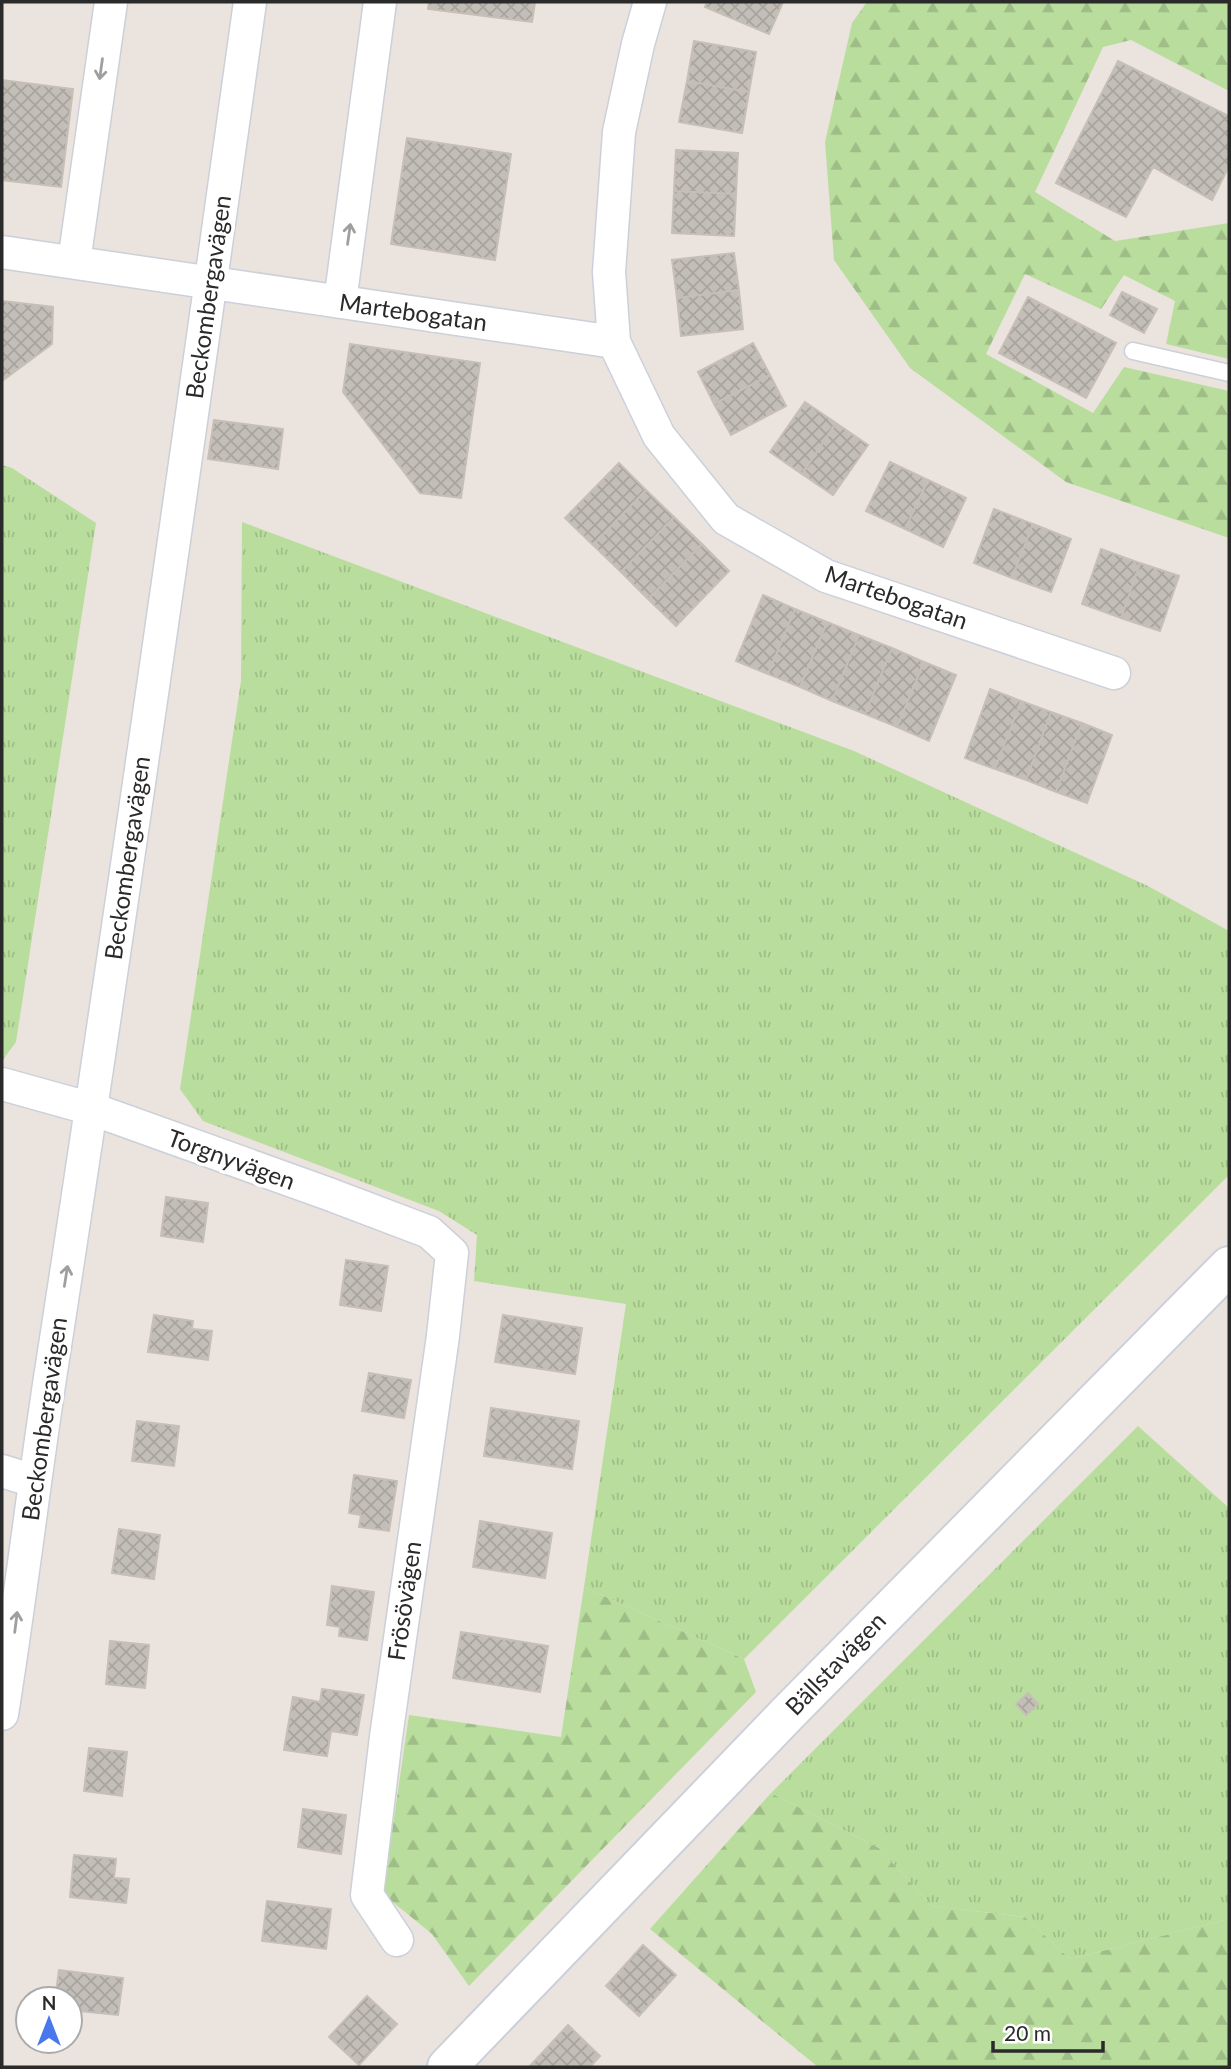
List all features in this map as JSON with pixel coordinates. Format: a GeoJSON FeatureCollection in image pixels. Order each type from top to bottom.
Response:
{"type":"FeatureCollection","features":[{"type":"Feature","properties":{"kind":"street"},"geometry":{"type":"LineString","coordinates":[[74,262],[111,2]]}},
{"type":"Feature","properties":{"kind":"street","name":"Beckombergavägen"},"geometry":{"type":"LineString","coordinates":[[2,1714],[34,1481],[92,1110],[250,2]]}},
{"type":"Feature","properties":{"kind":"street"},"geometry":{"type":"LineString","coordinates":[[340,302],[380,2]]}},
{"type":"Feature","properties":{"kind":"street","name":"Martebogatan"},"geometry":{"type":"LineString","coordinates":[[650,2],[619,132],[609,272],[614,342],[659,436],[726,519],[826,576],[1114,673]]}},
{"type":"Feature","properties":{"kind":"street","name":"Martebogatan"},"geometry":{"type":"LineString","coordinates":[[2,251],[614,342]]}},
{"type":"Feature","properties":{"kind":"street","name":"Torgnyvägen"},"geometry":{"type":"LineString","coordinates":[[2,1084],[92,1110],[326,1193],[429,1233],[452,1253]]}},
{"type":"Feature","properties":{"kind":"street","name":"Frösövägen"},"geometry":{"type":"LineString","coordinates":[[397,1940],[367,1895],[452,1253]]}},
{"type":"Feature","properties":{"kind":"street","name":"Bällstavägen"},"geometry":{"type":"LineString","coordinates":[[447,2067],[788,1713],[1229,1266]]}},
{"type":"Feature","properties":{"kind":"street"},"geometry":{"type":"LineString","coordinates":[[2,1471],[34,1481]]}},
{"type":"Feature","properties":{"kind":"lane"},"geometry":{"type":"LineString","coordinates":[[1133,351],[1229,373]]}},
{"type":"Feature","properties":{"kind":"green space"},"geometry":{"type":"Polygon","coordinates":[[[867,2],[1229,2],[1229,91],[1131,40],[1103,47],[1035,192],[1115,241],[1229,223],[1229,359],[1166,344],[1175,301],[1124,275],[1101,309],[1025,274],[986,354],[1093,413],[1124,367],[1229,391],[1229,538],[1066,482],[910,368],[834,260],[825,142],[852,23],[867,2]]]}},
{"type":"Feature","properties":{"kind":"green space"},"geometry":{"type":"Polygon","coordinates":[[[2,465],[12,468],[96,523],[16,1042],[2,1061],[2,465]]]}},
{"type":"Feature","properties":{"kind":"green space"},"geometry":{"type":"Polygon","coordinates":[[[242,522],[854,751],[1148,886],[1229,931],[1229,1175],[744,1659],[584,1587],[626,1304],[474,1281],[477,1235],[439,1211],[203,1121],[180,1089],[241,681],[242,522]]]}},
{"type":"Feature","properties":{"kind":"green space"},"geometry":{"type":"Polygon","coordinates":[[[1138,1426],[1229,1508],[1229,1919],[1070,1959],[1025,1917],[932,1906],[879,1848],[771,1793],[1138,1426]]]}},
{"type":"Feature","properties":{"kind":"green space"},"geometry":{"type":"Polygon","coordinates":[[[584,1587],[744,1659],[756,1692],[469,1986],[432,1934],[383,1894],[409,1715],[561,1737],[584,1587]]]}},
{"type":"Feature","properties":{"kind":"green space"},"geometry":{"type":"Polygon","coordinates":[[[771,1793],[879,1848],[932,1906],[1025,1917],[1070,1959],[1229,1919],[1229,2067],[818,2067],[650,1929],[771,1793]]]}},
{"type":"Feature","properties":{"kind":"building"},"geometry":{"type":"Polygon","coordinates":[[[429,2],[535,2],[532,22],[428,9],[429,2]]]}},
{"type":"Feature","properties":{"kind":"building"},"geometry":{"type":"Polygon","coordinates":[[[707,2],[783,2],[769,34],[705,7],[707,2]]]}},
{"type":"Feature","properties":{"kind":"building"},"geometry":{"type":"Polygon","coordinates":[[[694,41],[756,52],[749,92],[687,81],[694,41]]]}},
{"type":"Feature","properties":{"kind":"building"},"geometry":{"type":"Polygon","coordinates":[[[1118,61],[1229,116],[1229,166],[1212,200],[1153,167],[1126,217],[1056,183],[1118,61]]]}},
{"type":"Feature","properties":{"kind":"building"},"geometry":{"type":"Polygon","coordinates":[[[2,80],[73,89],[61,187],[2,180],[2,80]]]}},
{"type":"Feature","properties":{"kind":"building"},"geometry":{"type":"Polygon","coordinates":[[[687,81],[749,92],[742,133],[679,122],[687,81]]]}},
{"type":"Feature","properties":{"kind":"building"},"geometry":{"type":"Polygon","coordinates":[[[407,138],[511,154],[495,260],[391,244],[407,138]]]}},
{"type":"Feature","properties":{"kind":"building"},"geometry":{"type":"Polygon","coordinates":[[[676,150],[738,153],[736,194],[674,191],[676,150]]]}},
{"type":"Feature","properties":{"kind":"building"},"geometry":{"type":"Polygon","coordinates":[[[674,191],[736,194],[734,236],[672,233],[674,191]]]}},
{"type":"Feature","properties":{"kind":"building"},"geometry":{"type":"Polygon","coordinates":[[[734,253],[739,290],[677,298],[672,260],[734,253]]]}},
{"type":"Feature","properties":{"kind":"building"},"geometry":{"type":"Polygon","coordinates":[[[739,290],[743,329],[681,336],[677,298],[739,290]]]}},
{"type":"Feature","properties":{"kind":"building"},"geometry":{"type":"Polygon","coordinates":[[[1122,292],[1157,309],[1144,333],[1110,315],[1122,292]]]}},
{"type":"Feature","properties":{"kind":"building"},"geometry":{"type":"Polygon","coordinates":[[[1028,297],[1116,343],[1086,398],[999,353],[1028,297]]]}},
{"type":"Feature","properties":{"kind":"building"},"geometry":{"type":"Polygon","coordinates":[[[2,301],[53,307],[52,344],[2,381],[2,301]]]}},
{"type":"Feature","properties":{"kind":"building"},"geometry":{"type":"Polygon","coordinates":[[[753,343],[770,375],[714,404],[698,372],[753,343]]]}},
{"type":"Feature","properties":{"kind":"building"},"geometry":{"type":"Polygon","coordinates":[[[350,344],[480,363],[461,498],[420,493],[343,392],[350,344]]]}},
{"type":"Feature","properties":{"kind":"building"},"geometry":{"type":"Polygon","coordinates":[[[770,375],[786,406],[731,435],[714,404],[770,375]]]}},
{"type":"Feature","properties":{"kind":"building"},"geometry":{"type":"Polygon","coordinates":[[[805,402],[836,423],[802,474],[770,452],[805,402]]]}},
{"type":"Feature","properties":{"kind":"building"},"geometry":{"type":"Polygon","coordinates":[[[214,420],[283,429],[278,469],[208,459],[214,420]]]}},
{"type":"Feature","properties":{"kind":"building"},"geometry":{"type":"Polygon","coordinates":[[[836,423],[868,445],[833,495],[802,474],[836,423]]]}},
{"type":"Feature","properties":{"kind":"building"},"geometry":{"type":"Polygon","coordinates":[[[890,462],[928,480],[905,529],[866,511],[890,462]]]}},
{"type":"Feature","properties":{"kind":"building"},"geometry":{"type":"Polygon","coordinates":[[[619,463],[646,490],[593,545],[565,518],[619,463]]]}},
{"type":"Feature","properties":{"kind":"building"},"geometry":{"type":"Polygon","coordinates":[[[928,480],[966,498],[943,547],[905,529],[928,480]]]}},
{"type":"Feature","properties":{"kind":"building"},"geometry":{"type":"Polygon","coordinates":[[[646,490],[674,517],[621,572],[593,545],[646,490]]]}},
{"type":"Feature","properties":{"kind":"building"},"geometry":{"type":"Polygon","coordinates":[[[994,509],[1033,524],[1012,578],[974,563],[994,509]]]}},
{"type":"Feature","properties":{"kind":"building"},"geometry":{"type":"Polygon","coordinates":[[[674,517],[702,544],[648,599],[621,572],[674,517]]]}},
{"type":"Feature","properties":{"kind":"building"},"geometry":{"type":"Polygon","coordinates":[[[1033,524],[1071,539],[1051,592],[1012,578],[1033,524]]]}},
{"type":"Feature","properties":{"kind":"building"},"geometry":{"type":"Polygon","coordinates":[[[702,544],[729,571],[676,626],[648,599],[702,544]]]}},
{"type":"Feature","properties":{"kind":"building"},"geometry":{"type":"Polygon","coordinates":[[[1101,549],[1140,563],[1121,618],[1082,604],[1101,549]]]}},
{"type":"Feature","properties":{"kind":"building"},"geometry":{"type":"Polygon","coordinates":[[[1140,563],[1179,576],[1160,631],[1121,618],[1140,563]]]}},
{"type":"Feature","properties":{"kind":"building"},"geometry":{"type":"Polygon","coordinates":[[[763,595],[795,609],[768,674],[736,661],[763,595]]]}},
{"type":"Feature","properties":{"kind":"building"},"geometry":{"type":"Polygon","coordinates":[[[795,609],[827,622],[800,687],[768,674],[795,609]]]}},
{"type":"Feature","properties":{"kind":"building"},"geometry":{"type":"Polygon","coordinates":[[[827,622],[859,635],[832,701],[800,687],[827,622]]]}},
{"type":"Feature","properties":{"kind":"building"},"geometry":{"type":"Polygon","coordinates":[[[859,635],[892,648],[865,714],[832,701],[859,635]]]}},
{"type":"Feature","properties":{"kind":"building"},"geometry":{"type":"Polygon","coordinates":[[[892,648],[924,662],[897,727],[865,714],[892,648]]]}},
{"type":"Feature","properties":{"kind":"building"},"geometry":{"type":"Polygon","coordinates":[[[924,662],[956,675],[929,741],[897,727],[924,662]]]}},
{"type":"Feature","properties":{"kind":"building"},"geometry":{"type":"Polygon","coordinates":[[[990,689],[1021,701],[995,769],[965,758],[990,689]]]}},
{"type":"Feature","properties":{"kind":"building"},"geometry":{"type":"Polygon","coordinates":[[[1021,701],[1051,712],[1026,780],[995,769],[1021,701]]]}},
{"type":"Feature","properties":{"kind":"building"},"geometry":{"type":"Polygon","coordinates":[[[1051,712],[1082,723],[1056,792],[1026,780],[1051,712]]]}},
{"type":"Feature","properties":{"kind":"building"},"geometry":{"type":"Polygon","coordinates":[[[1082,723],[1112,735],[1087,803],[1056,792],[1082,723]]]}},
{"type":"Feature","properties":{"kind":"building"},"geometry":{"type":"Polygon","coordinates":[[[166,1197],[208,1203],[203,1242],[161,1236],[166,1197]]]}},
{"type":"Feature","properties":{"kind":"building"},"geometry":{"type":"Polygon","coordinates":[[[346,1260],[388,1266],[381,1311],[340,1305],[346,1260]]]}},
{"type":"Feature","properties":{"kind":"building"},"geometry":{"type":"Polygon","coordinates":[[[154,1315],[193,1321],[192,1329],[212,1331],[208,1360],[148,1352],[154,1315]]]}},
{"type":"Feature","properties":{"kind":"building"},"geometry":{"type":"Polygon","coordinates":[[[503,1315],[582,1328],[575,1374],[495,1362],[503,1315]]]}},
{"type":"Feature","properties":{"kind":"building"},"geometry":{"type":"Polygon","coordinates":[[[369,1373],[411,1380],[404,1418],[362,1411],[369,1373]]]}},
{"type":"Feature","properties":{"kind":"building"},"geometry":{"type":"Polygon","coordinates":[[[491,1408],[579,1421],[572,1469],[484,1456],[491,1408]]]}},
{"type":"Feature","properties":{"kind":"building"},"geometry":{"type":"Polygon","coordinates":[[[137,1421],[179,1426],[174,1466],[132,1461],[137,1421]]]}},
{"type":"Feature","properties":{"kind":"building"},"geometry":{"type":"Polygon","coordinates":[[[354,1475],[397,1481],[389,1531],[359,1527],[361,1515],[349,1513],[354,1475]]]}},
{"type":"Feature","properties":{"kind":"building"},"geometry":{"type":"Polygon","coordinates":[[[480,1521],[552,1533],[545,1578],[473,1567],[480,1521]]]}},
{"type":"Feature","properties":{"kind":"building"},"geometry":{"type":"Polygon","coordinates":[[[119,1529],[160,1535],[154,1579],[112,1573],[119,1529]]]}},
{"type":"Feature","properties":{"kind":"building"},"geometry":{"type":"Polygon","coordinates":[[[332,1586],[374,1592],[367,1640],[339,1636],[340,1627],[327,1625],[332,1586]]]}},
{"type":"Feature","properties":{"kind":"building"},"geometry":{"type":"Polygon","coordinates":[[[461,1632],[548,1646],[540,1692],[453,1678],[461,1632]]]}},
{"type":"Feature","properties":{"kind":"building"},"geometry":{"type":"Polygon","coordinates":[[[110,1641],[149,1645],[145,1688],[106,1684],[110,1641]]]}},
{"type":"Feature","properties":{"kind":"building"},"geometry":{"type":"Polygon","coordinates":[[[322,1689],[364,1695],[357,1735],[331,1731],[327,1756],[284,1750],[293,1697],[320,1702],[322,1689]]]}},
{"type":"Feature","properties":{"kind":"building"},"geometry":{"type":"Polygon","coordinates":[[[1028,1693],[1038,1704],[1026,1715],[1016,1704],[1028,1693]]]}},
{"type":"Feature","properties":{"kind":"building"},"geometry":{"type":"Polygon","coordinates":[[[89,1748],[127,1752],[122,1796],[84,1791],[89,1748]]]}},
{"type":"Feature","properties":{"kind":"building"},"geometry":{"type":"Polygon","coordinates":[[[303,1809],[346,1815],[341,1854],[298,1847],[303,1809]]]}},
{"type":"Feature","properties":{"kind":"building"},"geometry":{"type":"Polygon","coordinates":[[[74,1855],[116,1859],[114,1878],[129,1879],[126,1903],[70,1897],[74,1855]]]}},
{"type":"Feature","properties":{"kind":"building"},"geometry":{"type":"Polygon","coordinates":[[[267,1901],[331,1909],[326,1949],[262,1941],[267,1901]]]}},
{"type":"Feature","properties":{"kind":"building"},"geometry":{"type":"Polygon","coordinates":[[[643,1945],[676,1975],[639,2016],[606,1986],[643,1945]]]}},
{"type":"Feature","properties":{"kind":"building"},"geometry":{"type":"Polygon","coordinates":[[[59,1970],[123,1978],[118,2015],[84,2011],[84,1985],[57,1985],[59,1970]]]}},
{"type":"Feature","properties":{"kind":"building"},"geometry":{"type":"Polygon","coordinates":[[[367,1996],[397,2024],[359,2065],[329,2037],[367,1996]]]}},
{"type":"Feature","properties":{"kind":"building"},"geometry":{"type":"Polygon","coordinates":[[[568,2025],[600,2056],[590,2067],[529,2067],[568,2025]]]}}]}
